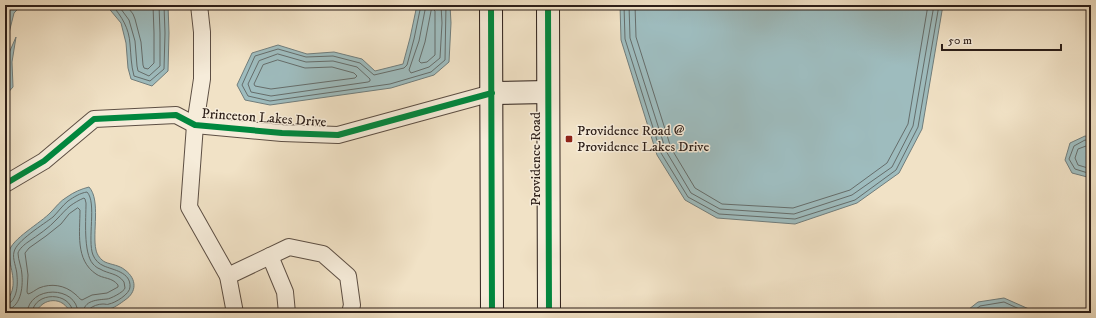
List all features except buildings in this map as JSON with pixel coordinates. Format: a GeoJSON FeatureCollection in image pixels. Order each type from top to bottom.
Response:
{"type":"FeatureCollection","features":[{"type":"Feature","properties":{"kind":"main road"},"geometry":{"type":"LineString","coordinates":[[491,5],[492,313]]}},
{"type":"Feature","properties":{"kind":"main road","name":"Providence Road"},"geometry":{"type":"LineString","coordinates":[[548,5],[549,313]]}},
{"type":"Feature","properties":{"kind":"main road"},"geometry":{"type":"LineString","coordinates":[[492,93],[548,92]]}},
{"type":"Feature","properties":{"kind":"street","name":"Princeton Lakes Drive"},"geometry":{"type":"LineString","coordinates":[[195,125],[202,79],[202,32],[199,5]]}},
{"type":"Feature","properties":{"kind":"street","name":"Princeton Lakes Drive"},"geometry":{"type":"LineString","coordinates":[[5,184],[44,161],[94,119],[176,115],[195,125],[282,133],[338,135],[492,93]]}},
{"type":"Feature","properties":{"kind":"street"},"geometry":{"type":"LineString","coordinates":[[195,125],[189,207],[228,276],[235,313]]}},
{"type":"Feature","properties":{"kind":"street"},"geometry":{"type":"LineString","coordinates":[[228,276],[289,247],[322,254],[348,276],[352,305],[350,313]]}},
{"type":"Feature","properties":{"kind":"street"},"geometry":{"type":"LineString","coordinates":[[270,256],[285,292],[287,313]]}},
{"type":"Feature","properties":{"kind":"water"},"geometry":{"type":"Polygon","coordinates":[[[5,5],[22,5],[14,13],[5,46],[5,5]]]}},
{"type":"Feature","properties":{"kind":"water"},"geometry":{"type":"Polygon","coordinates":[[[106,5],[168,5],[168,71],[152,86],[131,79],[128,68],[126,43],[121,23],[106,5]]]}},
{"type":"Feature","properties":{"kind":"water"},"geometry":{"type":"Polygon","coordinates":[[[417,5],[450,5],[451,23],[449,62],[434,75],[391,88],[270,105],[245,100],[237,85],[252,53],[278,45],[307,54],[334,52],[362,59],[375,71],[403,64],[417,5]]]}},
{"type":"Feature","properties":{"kind":"water"},"geometry":{"type":"Polygon","coordinates":[[[620,5],[943,5],[922,129],[899,173],[857,203],[795,224],[717,218],[685,200],[657,155],[621,40],[620,5]]]}},
{"type":"Feature","properties":{"kind":"water"},"geometry":{"type":"Polygon","coordinates":[[[16,37],[12,62],[13,87],[5,96],[5,58],[9,53],[16,37]]]}},
{"type":"Feature","properties":{"kind":"water"},"geometry":{"type":"Polygon","coordinates":[[[1085,136],[1091,137],[1091,178],[1072,173],[1065,160],[1070,143],[1085,136]]]}},
{"type":"Feature","properties":{"kind":"water"},"geometry":{"type":"Polygon","coordinates":[[[89,187],[95,200],[95,243],[99,257],[108,263],[125,270],[132,277],[134,285],[132,293],[117,306],[108,309],[98,309],[89,313],[70,313],[67,307],[58,301],[48,301],[39,308],[36,313],[5,313],[5,302],[13,288],[9,253],[11,247],[60,202],[72,194],[89,187]]]}},
{"type":"Feature","properties":{"kind":"water"},"geometry":{"type":"Polygon","coordinates":[[[1004,298],[1038,313],[964,313],[978,302],[1004,298]]]}},
{"type":"Feature","properties":{"kind":"cycle path"},"geometry":{"type":"LineString","coordinates":[[491,5],[492,313]]}},
{"type":"Feature","properties":{"kind":"cycle path"},"geometry":{"type":"LineString","coordinates":[[548,5],[549,313]]}},
{"type":"Feature","properties":{"kind":"cycle path"},"geometry":{"type":"LineString","coordinates":[[5,184],[44,161],[94,119],[176,115],[195,125],[282,133],[338,135],[492,93]]}},
{"type":"Feature","properties":{"kind":"place","name":"Providence Road @ Providence Lakes Drive"},"geometry":{"type":"Point","coordinates":[569,139]}}]}
